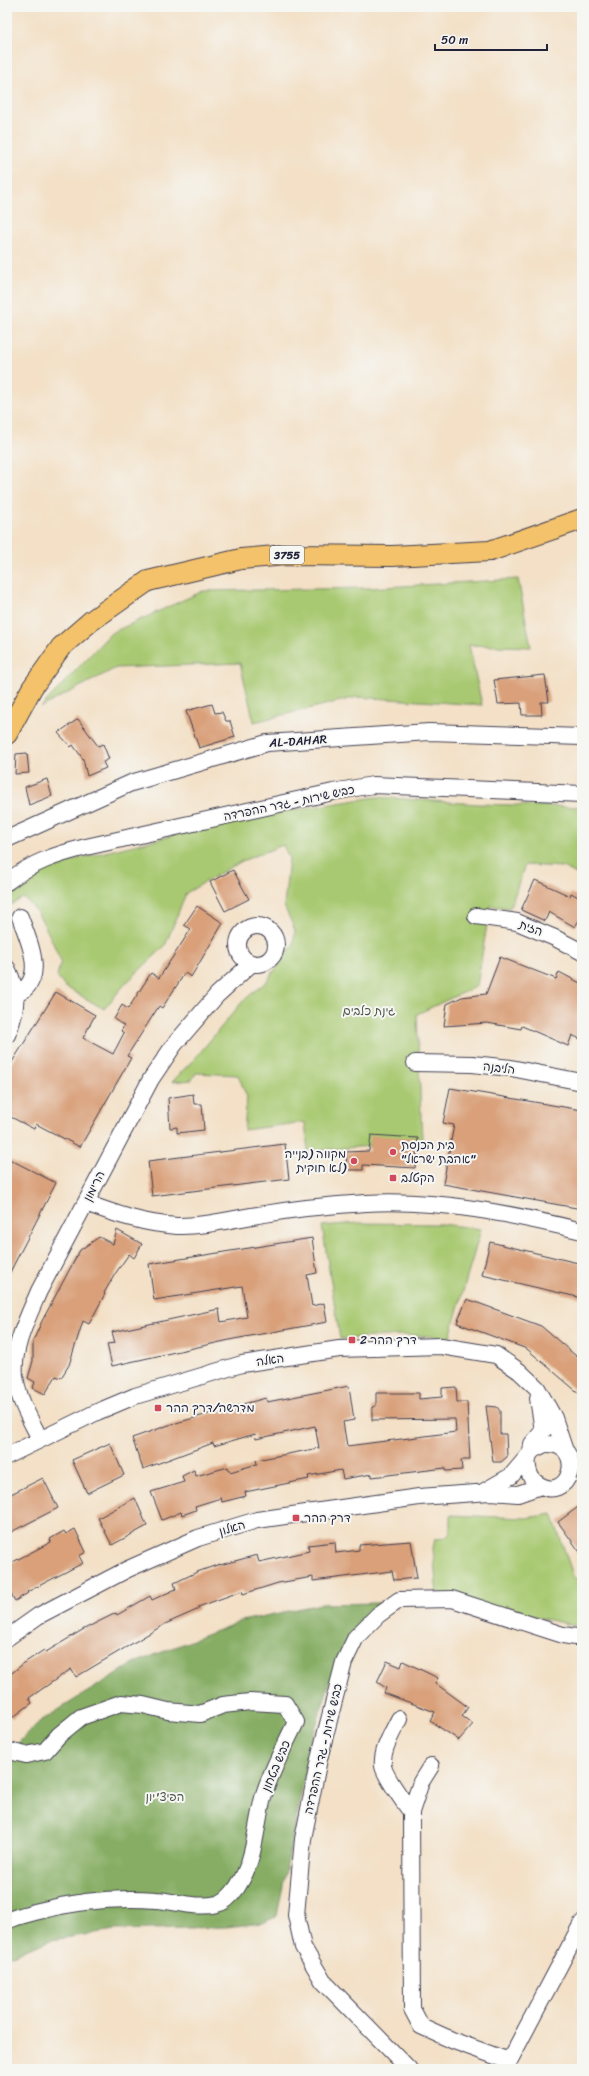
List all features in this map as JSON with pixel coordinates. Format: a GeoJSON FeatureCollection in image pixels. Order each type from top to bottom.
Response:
{"type":"FeatureCollection","features":[{"type":"Feature","properties":{"kind":"main road","name":"3755"},"geometry":{"type":"LineString","coordinates":[[7,722],[61,646],[91,621],[148,581],[241,559],[286,555],[392,556],[490,551],[582,519]]}},
{"type":"Feature","properties":{"kind":"main road","name":"3755"},"geometry":{"type":"LineString","coordinates":[[7,734],[32,688]]}},
{"type":"Feature","properties":{"kind":"street","name":"AL-DAHAR"},"geometry":{"type":"LineString","coordinates":[[7,839],[131,783],[267,743],[429,732],[582,737]]}},
{"type":"Feature","properties":{"kind":"street","name":"כביש שירות - גדר ההפרדה"},"geometry":{"type":"LineString","coordinates":[[7,882],[20,872],[50,857],[86,847],[359,787],[373,785],[582,794]]}},
{"type":"Feature","properties":{"kind":"street","name":"הזית"},"geometry":{"type":"LineString","coordinates":[[476,916],[517,922],[556,938],[582,952]]}},
{"type":"Feature","properties":{"kind":"street"},"geometry":{"type":"LineString","coordinates":[[12,997],[25,990],[30,984],[34,966],[33,952],[20,917]]}},
{"type":"Feature","properties":{"kind":"street","name":"הרימון"},"geometry":{"type":"LineString","coordinates":[[40,1439],[25,1410],[15,1376],[17,1350],[26,1320],[39,1291],[151,1079],[217,995],[252,963]]}},
{"type":"Feature","properties":{"kind":"street"},"geometry":{"type":"LineString","coordinates":[[7,968],[15,988],[12,997],[14,1016],[7,1035]]}},
{"type":"Feature","properties":{"kind":"street","name":"הליבנה"},"geometry":{"type":"LineString","coordinates":[[415,1063],[472,1064],[510,1068],[582,1082]]}},
{"type":"Feature","properties":{"kind":"street"},"geometry":{"type":"LineString","coordinates":[[86,1203],[122,1216],[177,1226],[202,1225],[301,1208],[368,1203],[412,1204],[499,1213],[582,1231]]}},
{"type":"Feature","properties":{"kind":"street","name":"האלה"},"geometry":{"type":"LineString","coordinates":[[7,1456],[40,1439],[135,1396],[242,1364],[339,1349],[441,1346],[496,1355],[519,1371],[537,1388],[554,1418],[564,1448]]}},
{"type":"Feature","properties":{"kind":"street"},"geometry":{"type":"LineString","coordinates":[[530,1454],[545,1444],[553,1444],[564,1448],[572,1461],[573,1469],[569,1479],[558,1487],[550,1488],[541,1486],[532,1479],[529,1472],[530,1454],[532,1444],[543,1431],[537,1388]]}},
{"type":"Feature","properties":{"kind":"street","name":"האלון"},"geometry":{"type":"LineString","coordinates":[[481,1492],[511,1476],[530,1454]]}},
{"type":"Feature","properties":{"kind":"street","name":"האלון"},"geometry":{"type":"LineString","coordinates":[[7,1638],[38,1616],[96,1585],[198,1538],[257,1520],[419,1497],[481,1492],[518,1494],[541,1486]]}},
{"type":"Feature","properties":{"kind":"street","name":"כביש שירות - גדר ההפרדה"},"geometry":{"type":"LineString","coordinates":[[409,2069],[323,1981],[303,1948],[296,1915],[303,1839],[319,1759],[344,1662],[356,1637],[378,1615],[399,1600],[452,1599],[563,1635],[582,1638]]}},
{"type":"Feature","properties":{"kind":"street","name":"כביש בטחון"},"geometry":{"type":"LineString","coordinates":[[7,1752],[9,1751],[26,1755],[45,1751],[59,1735],[81,1717],[121,1703],[143,1705],[168,1711],[200,1714],[223,1704],[250,1702],[285,1704],[296,1722],[264,1795],[258,1831],[242,1879],[226,1899],[217,1904],[204,1905],[157,1900],[97,1900],[52,1908],[14,1917],[7,1921]]}},
{"type":"Feature","properties":{"kind":"street"},"geometry":{"type":"LineString","coordinates":[[399,1719],[386,1748],[383,1766],[411,1812]]}},
{"type":"Feature","properties":{"kind":"street"},"geometry":{"type":"LineString","coordinates":[[431,1766],[421,1782],[411,1812],[412,2009],[421,2026],[507,2065],[582,1923]]}},
{"type":"Feature","properties":{"kind":"green space"},"geometry":{"type":"Polygon","coordinates":[[[518,579],[531,647],[469,645],[482,705],[357,697],[254,722],[240,663],[116,668],[41,707],[111,633],[203,591],[369,588],[518,579]]]}},
{"type":"Feature","properties":{"kind":"green space","name":"גינת כלבים"},"geometry":{"type":"Polygon","coordinates":[[[376,797],[478,804],[582,807],[582,877],[563,867],[525,865],[510,908],[490,906],[477,986],[417,1014],[422,1142],[308,1151],[305,1122],[244,1130],[247,1097],[238,1075],[196,1073],[192,1080],[172,1082],[197,1056],[243,1001],[267,981],[293,945],[295,930],[284,906],[289,858],[283,845],[242,861],[186,893],[165,946],[125,984],[104,1009],[64,986],[57,976],[61,961],[45,926],[35,909],[23,898],[7,907],[7,888],[39,872],[77,859],[243,818],[376,797]]]}},
{"type":"Feature","properties":{"kind":"green space"},"geometry":{"type":"Polygon","coordinates":[[[358,1223],[442,1224],[481,1229],[450,1337],[402,1335],[340,1339],[322,1226],[358,1223]]]}},
{"type":"Feature","properties":{"kind":"green space"},"geometry":{"type":"Polygon","coordinates":[[[552,1514],[574,1578],[582,1580],[582,1627],[437,1596],[433,1548],[435,1539],[445,1538],[450,1533],[450,1515],[526,1518],[552,1514]]]}},
{"type":"Feature","properties":{"kind":"green space","name":"הפיצ'יון"},"geometry":{"type":"Polygon","coordinates":[[[382,1603],[363,1618],[337,1659],[312,1739],[277,1916],[263,1923],[226,1927],[115,1930],[52,1940],[7,1957],[7,1754],[39,1722],[134,1663],[242,1621],[320,1604],[382,1603]]]}},
{"type":"Feature","properties":{"kind":"building"},"geometry":{"type":"Polygon","coordinates":[[[545,675],[549,702],[541,702],[542,715],[522,715],[521,703],[498,704],[494,680],[545,675]]]}},
{"type":"Feature","properties":{"kind":"building"},"geometry":{"type":"Polygon","coordinates":[[[212,704],[215,713],[222,712],[226,721],[230,721],[235,737],[199,748],[186,711],[212,704]]]}},
{"type":"Feature","properties":{"kind":"building"},"geometry":{"type":"Polygon","coordinates":[[[78,719],[98,746],[103,744],[109,759],[103,762],[106,768],[87,776],[83,759],[73,745],[71,747],[58,733],[78,719]]]}},
{"type":"Feature","properties":{"kind":"building"},"geometry":{"type":"Polygon","coordinates":[[[27,753],[29,773],[15,774],[16,754],[27,753]]]}},
{"type":"Feature","properties":{"kind":"building"},"geometry":{"type":"Polygon","coordinates":[[[47,779],[52,796],[29,805],[25,787],[47,779]]]}},
{"type":"Feature","properties":{"kind":"building"},"geometry":{"type":"Polygon","coordinates":[[[233,870],[249,899],[225,911],[210,882],[233,870]]]}},
{"type":"Feature","properties":{"kind":"building"},"geometry":{"type":"Polygon","coordinates":[[[535,880],[570,896],[571,893],[582,899],[582,915],[575,927],[549,912],[545,921],[521,910],[535,880]]]}},
{"type":"Feature","properties":{"kind":"building"},"geometry":{"type":"Polygon","coordinates":[[[197,906],[223,923],[191,977],[185,973],[162,1008],[159,1006],[127,1056],[131,1058],[80,1147],[36,1124],[34,1129],[7,1115],[7,1070],[56,992],[95,1015],[83,1038],[113,1054],[124,1033],[121,1031],[124,1026],[114,1019],[122,1005],[128,1009],[151,973],[159,978],[191,929],[184,925],[197,906]]]}},
{"type":"Feature","properties":{"kind":"building"},"geometry":{"type":"Polygon","coordinates":[[[500,957],[556,979],[559,972],[582,984],[582,1040],[572,1035],[568,1046],[522,1026],[521,1029],[487,1023],[444,1026],[447,1004],[462,997],[486,994],[500,957]]]}},
{"type":"Feature","properties":{"kind":"building"},"geometry":{"type":"Polygon","coordinates":[[[450,1088],[582,1110],[582,1209],[443,1184],[454,1125],[443,1123],[450,1088]]]}},
{"type":"Feature","properties":{"kind":"building"},"geometry":{"type":"Polygon","coordinates":[[[193,1094],[194,1104],[202,1104],[204,1130],[177,1133],[177,1127],[170,1128],[168,1098],[193,1094]]]}},
{"type":"Feature","properties":{"kind":"building","name":"בית הכנסת \"אהבת ישראל\""},"geometry":{"type":"Polygon","coordinates":[[[371,1135],[418,1138],[415,1168],[363,1165],[363,1170],[347,1170],[346,1152],[369,1151],[371,1135]]]}},
{"type":"Feature","properties":{"kind":"building"},"geometry":{"type":"Polygon","coordinates":[[[285,1144],[289,1179],[152,1196],[148,1161],[285,1144]]]}},
{"type":"Feature","properties":{"kind":"building"},"geometry":{"type":"Polygon","coordinates":[[[7,1158],[56,1183],[7,1278],[7,1158]]]}},
{"type":"Feature","properties":{"kind":"building"},"geometry":{"type":"Polygon","coordinates":[[[117,1230],[142,1244],[134,1258],[129,1254],[115,1274],[89,1324],[83,1321],[69,1365],[61,1378],[56,1376],[45,1394],[33,1388],[35,1382],[28,1378],[33,1361],[33,1341],[80,1250],[99,1237],[113,1244],[117,1230]]]}},
{"type":"Feature","properties":{"kind":"building"},"geometry":{"type":"Polygon","coordinates":[[[312,1238],[317,1273],[307,1275],[312,1306],[324,1303],[327,1322],[234,1339],[112,1366],[107,1344],[115,1343],[112,1332],[219,1309],[221,1322],[247,1317],[242,1286],[154,1300],[149,1264],[312,1238]]]}},
{"type":"Feature","properties":{"kind":"building"},"geometry":{"type":"Polygon","coordinates":[[[490,1242],[582,1264],[582,1298],[482,1275],[490,1242]]]}},
{"type":"Feature","properties":{"kind":"building"},"geometry":{"type":"Polygon","coordinates":[[[467,1299],[541,1326],[582,1361],[582,1396],[527,1349],[457,1323],[467,1299]]]}},
{"type":"Feature","properties":{"kind":"building"},"geometry":{"type":"Polygon","coordinates":[[[349,1386],[354,1420],[343,1422],[347,1446],[456,1432],[455,1419],[372,1420],[372,1407],[376,1406],[376,1393],[419,1393],[419,1399],[442,1397],[442,1388],[456,1387],[457,1402],[467,1402],[470,1460],[461,1460],[462,1470],[445,1471],[445,1468],[372,1477],[372,1474],[343,1479],[341,1470],[308,1476],[309,1479],[245,1492],[246,1496],[222,1502],[221,1498],[195,1506],[196,1510],[182,1515],[181,1512],[162,1520],[151,1492],[184,1482],[182,1476],[194,1470],[196,1476],[228,1467],[230,1472],[257,1464],[256,1460],[319,1448],[315,1426],[256,1439],[255,1434],[214,1446],[213,1443],[143,1469],[132,1438],[169,1425],[266,1398],[267,1402],[349,1386]]]}},
{"type":"Feature","properties":{"kind":"building"},"geometry":{"type":"Polygon","coordinates":[[[486,1406],[497,1407],[500,1411],[500,1434],[506,1434],[507,1457],[501,1462],[493,1462],[486,1406]]]}},
{"type":"Feature","properties":{"kind":"building"},"geometry":{"type":"Polygon","coordinates":[[[110,1443],[124,1475],[87,1493],[72,1460],[110,1443]]]}},
{"type":"Feature","properties":{"kind":"building"},"geometry":{"type":"Polygon","coordinates":[[[43,1478],[58,1508],[7,1534],[7,1496],[43,1478]]]}},
{"type":"Feature","properties":{"kind":"building"},"geometry":{"type":"Polygon","coordinates":[[[135,1498],[147,1526],[112,1545],[98,1518],[135,1498]]]}},
{"type":"Feature","properties":{"kind":"building"},"geometry":{"type":"Polygon","coordinates":[[[582,1504],[582,1555],[558,1522],[582,1504]]]}},
{"type":"Feature","properties":{"kind":"building"},"geometry":{"type":"Polygon","coordinates":[[[75,1529],[86,1552],[79,1556],[83,1563],[27,1592],[28,1593],[15,1601],[11,1594],[7,1597],[7,1565],[51,1542],[50,1539],[64,1531],[66,1534],[75,1529]]]}},
{"type":"Feature","properties":{"kind":"building"},"geometry":{"type":"Polygon","coordinates":[[[411,1541],[417,1578],[394,1580],[392,1571],[313,1581],[313,1577],[278,1583],[243,1594],[242,1591],[198,1607],[199,1609],[165,1624],[76,1677],[71,1669],[29,1698],[32,1703],[12,1718],[7,1712],[7,1677],[24,1663],[44,1650],[46,1652],[84,1629],[116,1613],[117,1615],[150,1596],[152,1600],[176,1589],[174,1583],[197,1572],[220,1564],[257,1555],[259,1562],[309,1551],[308,1545],[335,1542],[336,1553],[359,1550],[359,1545],[411,1541]]]}},
{"type":"Feature","properties":{"kind":"building"},"geometry":{"type":"Polygon","coordinates":[[[387,1661],[401,1667],[403,1661],[438,1678],[435,1683],[468,1707],[462,1716],[473,1724],[459,1740],[430,1721],[435,1712],[384,1693],[386,1688],[377,1682],[387,1661]]]}},
{"type":"Feature","properties":{"kind":"place","name":"בית הכנסת \"אהבת ישראל\""},"geometry":{"type":"Point","coordinates":[393,1152]}},
{"type":"Feature","properties":{"kind":"place","name":"מקווה (בנייה לא חוקית)"},"geometry":{"type":"Point","coordinates":[354,1161]}},
{"type":"Feature","properties":{"kind":"place","name":"הקטלב"},"geometry":{"type":"Point","coordinates":[393,1178]}},
{"type":"Feature","properties":{"kind":"place","name":"דרך ההר 2"},"geometry":{"type":"Point","coordinates":[352,1340]}},
{"type":"Feature","properties":{"kind":"place","name":"מדרשה/דרך ההר"},"geometry":{"type":"Point","coordinates":[158,1408]}},
{"type":"Feature","properties":{"kind":"place","name":"דרך ההר"},"geometry":{"type":"Point","coordinates":[296,1518]}}]}
